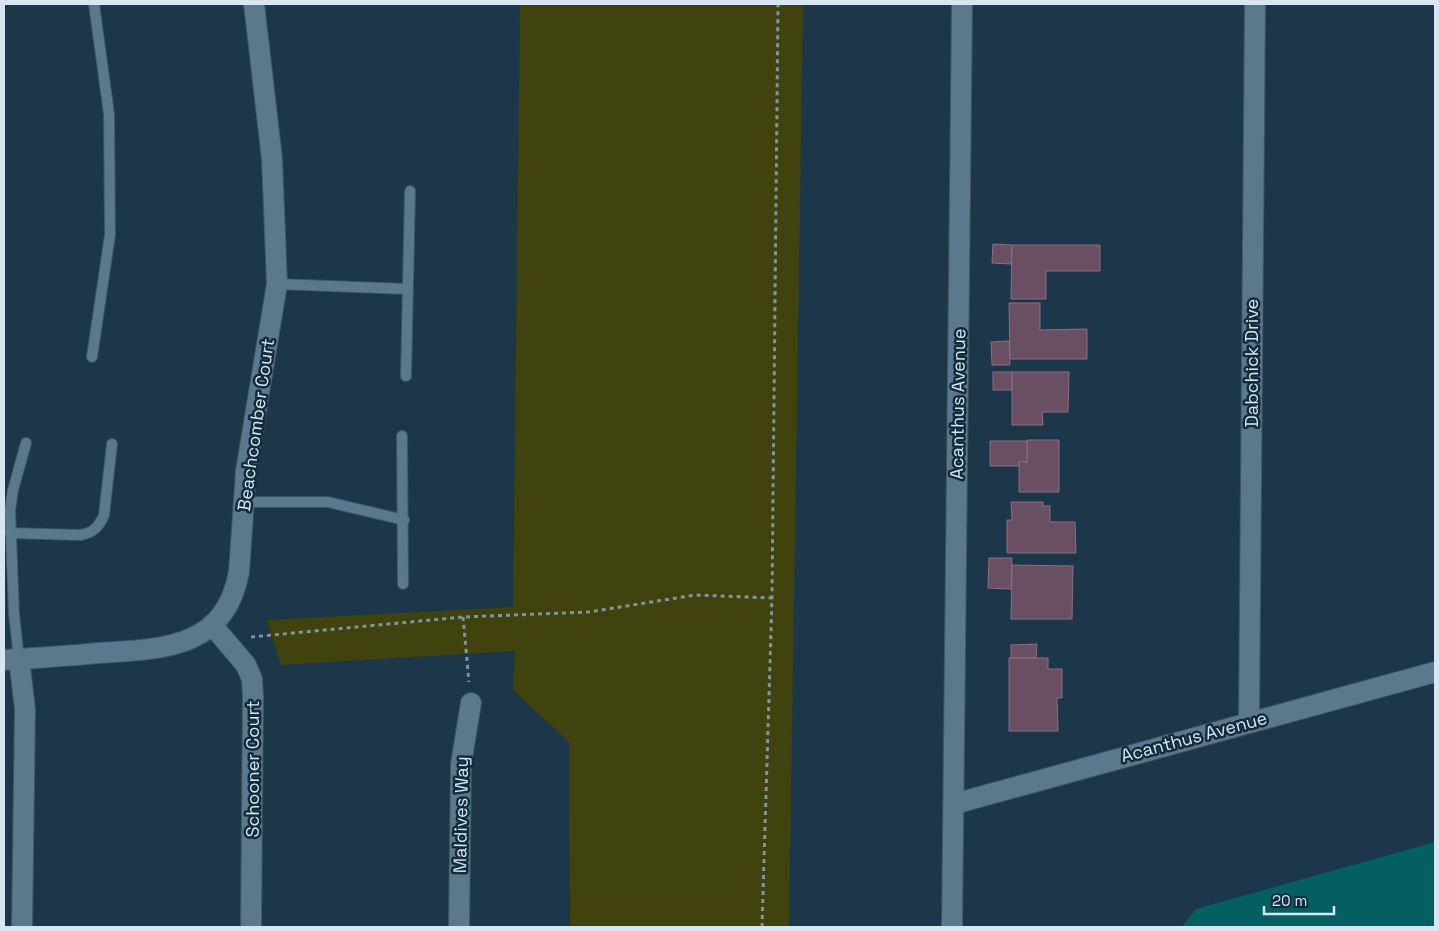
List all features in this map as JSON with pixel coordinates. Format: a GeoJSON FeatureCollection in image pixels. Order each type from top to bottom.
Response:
{"type":"FeatureCollection","features":[{"type":"Feature","properties":{"kind":"street","name":"Beachcomber Court"},"geometry":{"type":"LineString","coordinates":[[12,659],[163,648],[192,639],[212,625],[231,601],[239,572],[246,471],[277,284],[272,159],[254,4]]}},
{"type":"Feature","properties":{"kind":"street","name":"Acanthus Avenue"},"geometry":{"type":"LineString","coordinates":[[952,927],[962,4]]}},
{"type":"Feature","properties":{"kind":"street","name":"Dabchick Drive"},"geometry":{"type":"LineString","coordinates":[[1249,722],[1255,4]]}},
{"type":"Feature","properties":{"kind":"street","name":"Schooner Court"},"geometry":{"type":"LineString","coordinates":[[212,625],[246,665],[252,679],[254,697],[252,927]]}},
{"type":"Feature","properties":{"kind":"street"},"geometry":{"type":"LineString","coordinates":[[12,659],[25,709],[22,927]]}},
{"type":"Feature","properties":{"kind":"street","name":"Acanthus Avenue"},"geometry":{"type":"LineString","coordinates":[[954,804],[1435,672]]}},
{"type":"Feature","properties":{"kind":"street","name":"Maldives Way"},"geometry":{"type":"LineString","coordinates":[[459,927],[461,764],[471,703]]}},
{"type":"Feature","properties":{"kind":"lane"},"geometry":{"type":"LineString","coordinates":[[92,357],[110,235],[109,114],[94,4]]}},
{"type":"Feature","properties":{"kind":"lane"},"geometry":{"type":"LineString","coordinates":[[406,376],[410,191]]}},
{"type":"Feature","properties":{"kind":"lane"},"geometry":{"type":"LineString","coordinates":[[277,284],[408,289]]}},
{"type":"Feature","properties":{"kind":"lane"},"geometry":{"type":"LineString","coordinates":[[402,436],[403,584]]}},
{"type":"Feature","properties":{"kind":"lane"},"geometry":{"type":"LineString","coordinates":[[12,659],[14,614],[10,510],[26,442]]}},
{"type":"Feature","properties":{"kind":"lane"},"geometry":{"type":"LineString","coordinates":[[10,533],[80,535],[88,534],[96,529],[104,515],[112,444]]}},
{"type":"Feature","properties":{"kind":"lane"},"geometry":{"type":"LineString","coordinates":[[244,502],[328,502],[404,520]]}},
{"type":"Feature","properties":{"kind":"path"},"geometry":{"type":"LineString","coordinates":[[762,927],[772,598],[778,4]]}},
{"type":"Feature","properties":{"kind":"path"},"geometry":{"type":"LineString","coordinates":[[233,649],[251,637],[463,617],[589,612],[694,595],[772,598]]}},
{"type":"Feature","properties":{"kind":"path"},"geometry":{"type":"LineString","coordinates":[[463,617],[471,703]]}},
{"type":"Feature","properties":{"kind":"shaded area"},"geometry":{"type":"Polygon","coordinates":[[[520,4],[803,4],[789,927],[570,927],[569,742],[513,690],[515,651],[281,665],[267,620],[513,607],[520,4]]]}},
{"type":"Feature","properties":{"kind":"shaded area"},"geometry":{"type":"Polygon","coordinates":[[[1435,842],[1435,927],[1182,927],[1196,909],[1435,842]]]}},
{"type":"Feature","properties":{"kind":"building"},"geometry":{"type":"Polygon","coordinates":[[[993,244],[1012,245],[1011,264],[992,263],[993,244]]]}},
{"type":"Feature","properties":{"kind":"building"},"geometry":{"type":"Polygon","coordinates":[[[1012,245],[1100,245],[1100,271],[1046,271],[1046,299],[1011,299],[1012,245]]]}},
{"type":"Feature","properties":{"kind":"building"},"geometry":{"type":"Polygon","coordinates":[[[1009,303],[1040,303],[1040,330],[1087,329],[1087,359],[1010,359],[1009,303]]]}},
{"type":"Feature","properties":{"kind":"building"},"geometry":{"type":"Polygon","coordinates":[[[1009,341],[1010,365],[992,365],[991,342],[1009,341]]]}},
{"type":"Feature","properties":{"kind":"building"},"geometry":{"type":"Polygon","coordinates":[[[993,372],[1012,372],[1012,390],[993,390],[993,372]]]}},
{"type":"Feature","properties":{"kind":"building"},"geometry":{"type":"Polygon","coordinates":[[[1012,372],[1069,372],[1068,412],[1042,412],[1043,425],[1012,425],[1012,372]]]}},
{"type":"Feature","properties":{"kind":"building"},"geometry":{"type":"Polygon","coordinates":[[[1027,440],[1059,440],[1059,492],[1019,492],[1019,461],[1027,462],[1027,440]]]}},
{"type":"Feature","properties":{"kind":"building"},"geometry":{"type":"Polygon","coordinates":[[[990,441],[1027,441],[1027,462],[1019,461],[1019,466],[990,466],[990,441]]]}},
{"type":"Feature","properties":{"kind":"building"},"geometry":{"type":"Polygon","coordinates":[[[1011,502],[1043,502],[1043,506],[1050,506],[1050,522],[1075,522],[1076,553],[1007,553],[1007,520],[1012,520],[1011,502]]]}},
{"type":"Feature","properties":{"kind":"building"},"geometry":{"type":"Polygon","coordinates":[[[989,558],[1012,558],[1011,589],[988,588],[989,558]]]}},
{"type":"Feature","properties":{"kind":"building"},"geometry":{"type":"Polygon","coordinates":[[[1012,565],[1073,566],[1072,619],[1011,619],[1012,565]]]}},
{"type":"Feature","properties":{"kind":"building"},"geometry":{"type":"Polygon","coordinates":[[[1037,644],[1036,658],[1011,658],[1011,645],[1037,644]]]}},
{"type":"Feature","properties":{"kind":"building"},"geometry":{"type":"Polygon","coordinates":[[[1009,658],[1048,658],[1048,669],[1062,669],[1062,698],[1057,698],[1058,731],[1009,731],[1009,658]]]}}]}
